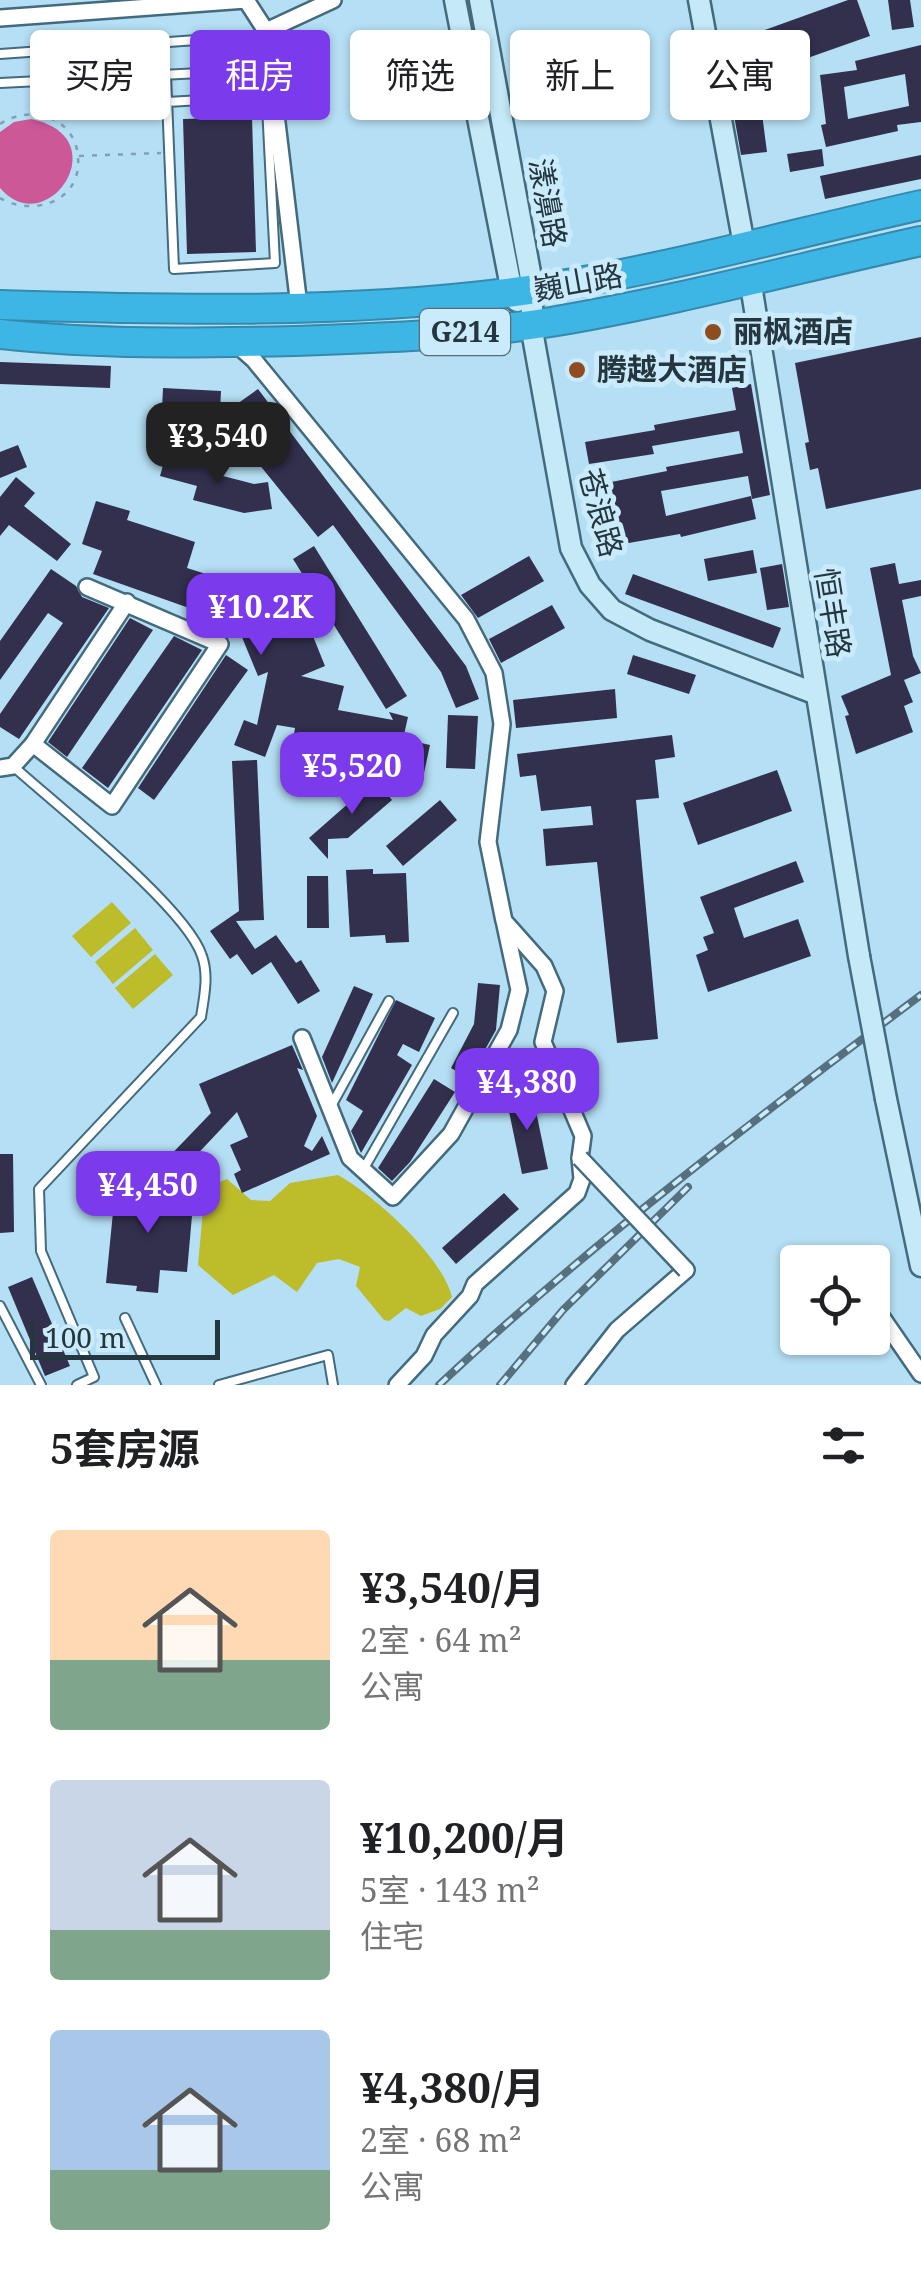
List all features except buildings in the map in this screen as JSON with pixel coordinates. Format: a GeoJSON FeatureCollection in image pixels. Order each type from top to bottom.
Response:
{"type":"FeatureCollection","features":[{"type":"Feature","properties":{"kind":"highway","name":"巍山路"},"geometry":{"type":"LineString","coordinates":[[0,304],[299,306],[441,299],[522,290],[921,204]]}},
{"type":"Feature","properties":{"kind":"highway","name":"巍山路"},"geometry":{"type":"LineString","coordinates":[[0,334],[87,342],[235,342],[430,335],[531,324],[628,307],[921,240]]}},
{"type":"Feature","properties":{"kind":"street"},"geometry":{"type":"LineString","coordinates":[[0,18],[246,0],[265,30]]}},
{"type":"Feature","properties":{"kind":"street"},"geometry":{"type":"LineString","coordinates":[[268,30],[333,0]]}},
{"type":"Feature","properties":{"kind":"street","name":"漾濞路"},"geometry":{"type":"LineString","coordinates":[[456,0],[531,324]]}},
{"type":"Feature","properties":{"kind":"street","name":"漾濞路"},"geometry":{"type":"LineString","coordinates":[[480,0],[522,290]]}},
{"type":"Feature","properties":{"kind":"street"},"geometry":{"type":"LineString","coordinates":[[699,0],[744,244]]}},
{"type":"Feature","properties":{"kind":"street"},"geometry":{"type":"LineString","coordinates":[[277,120],[299,306]]}},
{"type":"Feature","properties":{"kind":"street","name":"恒丰路"},"geometry":{"type":"LineString","coordinates":[[750,279],[859,956],[921,1266]]}},
{"type":"Feature","properties":{"kind":"street","name":"苍浪路"},"geometry":{"type":"LineString","coordinates":[[531,324],[571,548],[590,585],[612,610],[650,630],[814,692]]}},
{"type":"Feature","properties":{"kind":"street"},"geometry":{"type":"LineString","coordinates":[[235,342],[254,360],[466,620],[494,672],[502,724],[488,842],[520,990],[508,1030],[451,1134],[393,1197],[350,1158],[302,1038]]}},
{"type":"Feature","properties":{"kind":"street"},"geometry":{"type":"LineString","coordinates":[[33,744],[112,806],[220,644],[87,587]]}},
{"type":"Feature","properties":{"kind":"street"},"geometry":{"type":"LineString","coordinates":[[6,767],[33,744],[126,602]]}},
{"type":"Feature","properties":{"kind":"street"},"geometry":{"type":"LineString","coordinates":[[397,1385],[424,1356],[434,1335],[470,1296],[475,1284],[577,1193],[582,1179],[583,1136],[543,1042],[554,991],[544,966],[504,921]]}},
{"type":"Feature","properties":{"kind":"street"},"geometry":{"type":"LineString","coordinates":[[574,1385],[617,1330],[686,1270],[580,1158]]}},
{"type":"Feature","properties":{"kind":"street"},"geometry":{"type":"LineString","coordinates":[[890,1329],[921,1374]]}},
{"type":"Feature","properties":{"kind":"lane"},"geometry":{"type":"LineString","coordinates":[[170,42],[238,37],[241,71],[170,75]]}},
{"type":"Feature","properties":{"kind":"lane"},"geometry":{"type":"LineString","coordinates":[[0,54],[30,52]]}},
{"type":"Feature","properties":{"kind":"lane"},"geometry":{"type":"LineString","coordinates":[[0,84],[30,82]]}},
{"type":"Feature","properties":{"kind":"lane"},"geometry":{"type":"LineString","coordinates":[[167,120],[174,270],[274,263],[267,106],[254,98],[170,102]]}},
{"type":"Feature","properties":{"kind":"lane"},"geometry":{"type":"LineString","coordinates":[[6,767],[124,864],[176,917],[202,954],[206,980],[202,1018],[39,1190],[41,1252],[94,1378],[77,1385]]}},
{"type":"Feature","properties":{"kind":"lane"},"geometry":{"type":"LineString","coordinates":[[330,1108],[389,1001]]}},
{"type":"Feature","properties":{"kind":"lane"},"geometry":{"type":"LineString","coordinates":[[363,1170],[452,1014]]}},
{"type":"Feature","properties":{"kind":"lane"},"geometry":{"type":"LineString","coordinates":[[0,1306],[41,1385]]}},
{"type":"Feature","properties":{"kind":"lane"},"geometry":{"type":"LineString","coordinates":[[125,1318],[156,1385]]}},
{"type":"Feature","properties":{"kind":"lane"},"geometry":{"type":"LineString","coordinates":[[219,1385],[328,1355],[333,1385]]}},
{"type":"Feature","properties":{"kind":"path"},"geometry":{"type":"LineString","coordinates":[[0,124],[28,113],[46,116],[62,124],[73,138],[78,156],[76,175],[67,192],[52,204],[33,209],[14,206],[0,198]]}},
{"type":"Feature","properties":{"kind":"path"},"geometry":{"type":"LineString","coordinates":[[78,156],[168,152]]}},
{"type":"Feature","properties":{"kind":"shaded area"},"geometry":{"type":"Polygon","coordinates":[[[30,119],[57,129],[70,145],[72,163],[66,181],[54,195],[37,203],[18,202],[0,188],[0,132],[14,122],[30,119]]]}},
{"type":"Feature","properties":{"kind":"shaded area"},"geometry":{"type":"Polygon","coordinates":[[[112,902],[131,923],[91,957],[72,936],[112,902]]]}},
{"type":"Feature","properties":{"kind":"shaded area"},"geometry":{"type":"Polygon","coordinates":[[[135,928],[153,950],[113,984],[95,962],[135,928]]]}},
{"type":"Feature","properties":{"kind":"shaded area"},"geometry":{"type":"Polygon","coordinates":[[[155,954],[173,975],[133,1009],[115,988],[155,954]]]}},
{"type":"Feature","properties":{"kind":"shaded area"},"geometry":{"type":"Polygon","coordinates":[[[338,1175],[388,1212],[435,1264],[452,1297],[440,1309],[421,1316],[406,1308],[389,1321],[384,1320],[356,1286],[360,1267],[339,1259],[317,1263],[297,1292],[274,1275],[233,1295],[198,1265],[205,1188],[227,1179],[251,1200],[270,1201],[290,1183],[338,1175]]]}},
{"type":"Feature","properties":{"kind":"railway"},"geometry":{"type":"LineString","coordinates":[[439,1385],[615,1232],[921,995]]}},
{"type":"Feature","properties":{"kind":"railway"},"geometry":{"type":"LineString","coordinates":[[500,1385],[563,1310],[688,1187]]}},
{"type":"Feature","properties":{"kind":"place","name":"丽枫酒店"},"geometry":{"type":"Point","coordinates":[713,332]}},
{"type":"Feature","properties":{"kind":"place","name":"腾越大酒店"},"geometry":{"type":"Point","coordinates":[577,370]}}]}
